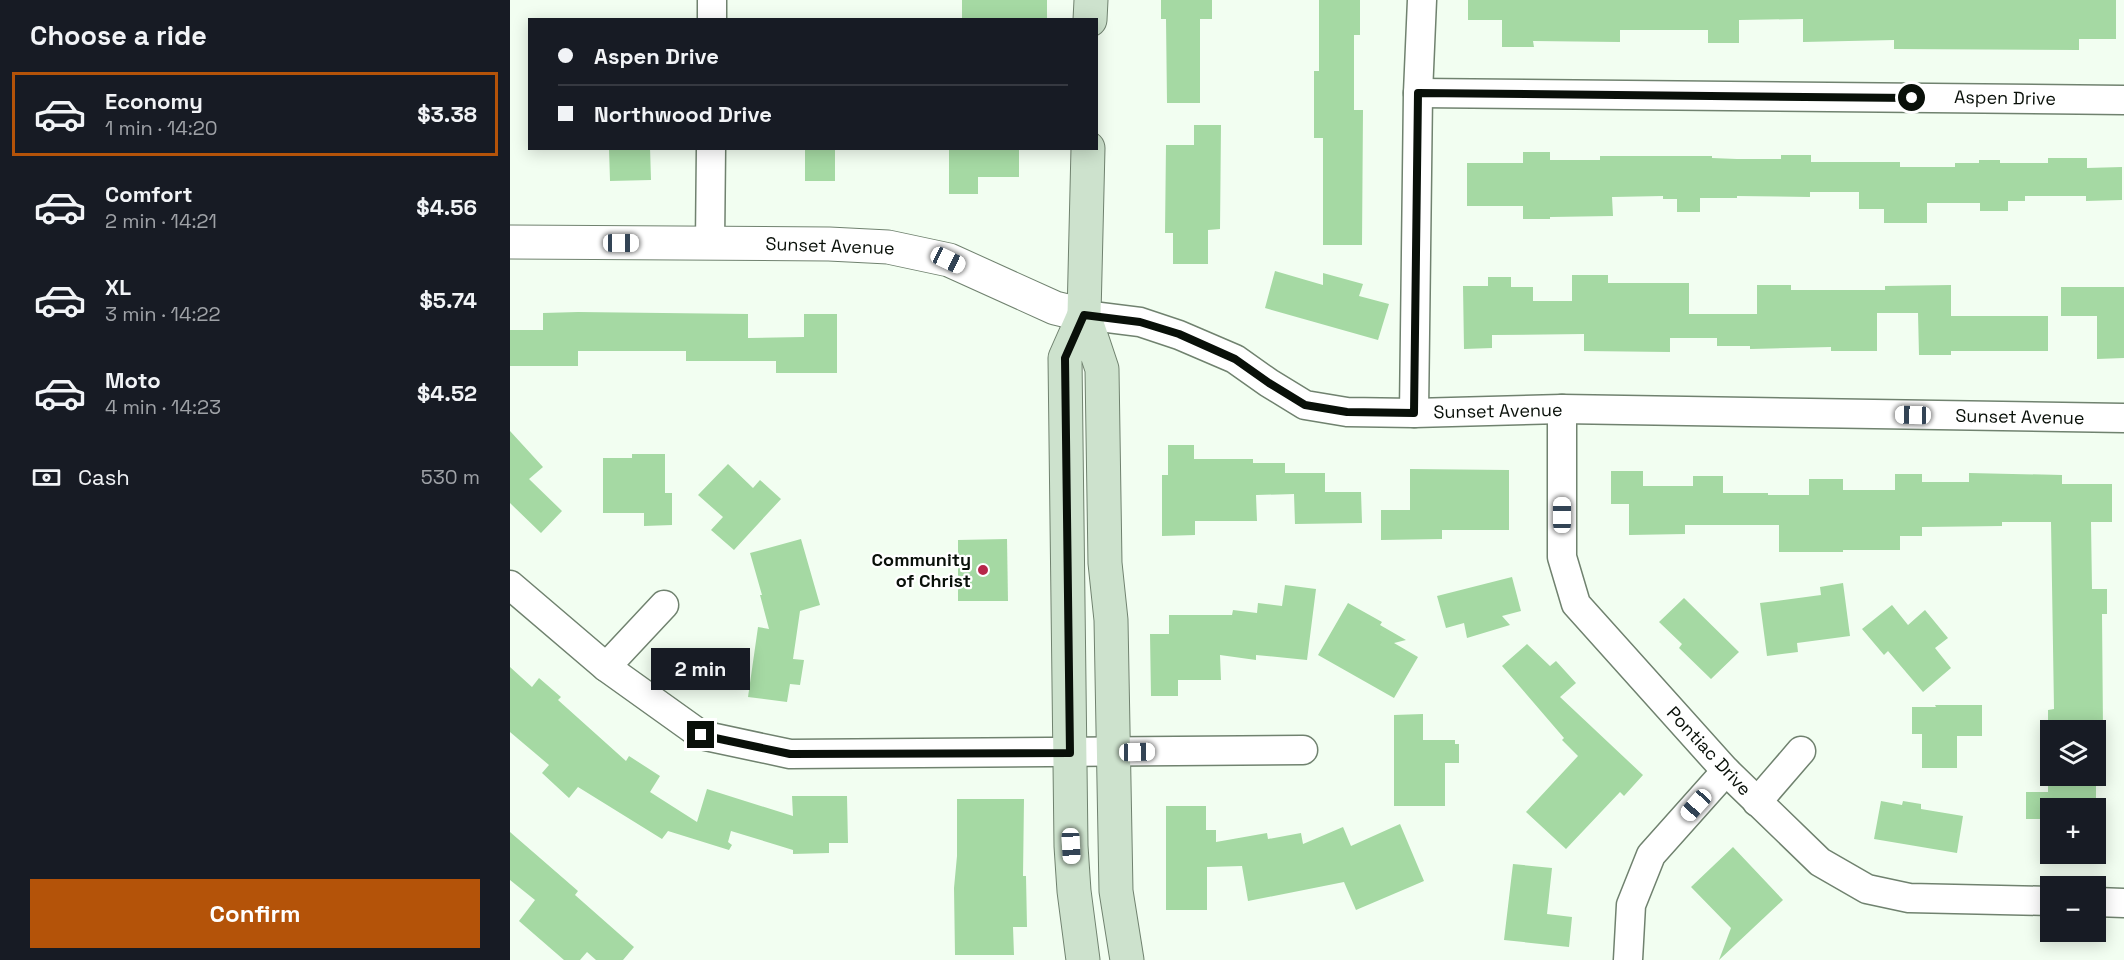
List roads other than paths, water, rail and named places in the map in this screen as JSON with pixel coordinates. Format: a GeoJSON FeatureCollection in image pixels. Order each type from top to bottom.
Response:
{"type":"FeatureCollection","features":[{"type":"Feature","properties":{"kind":"main road"},"geometry":{"type":"LineString","coordinates":[[1090,0],[1090,18]]}},
{"type":"Feature","properties":{"kind":"main road"},"geometry":{"type":"LineString","coordinates":[[1088,150],[1084,315],[1102,369],[1105,563],[1111,620],[1116,891],[1127,960]]}},
{"type":"Feature","properties":{"kind":"main road"},"geometry":{"type":"LineString","coordinates":[[1083,960],[1074,891],[1065,358],[1084,315]]}},
{"type":"Feature","properties":{"kind":"street"},"geometry":{"type":"LineString","coordinates":[[712,0],[712,18]]}},
{"type":"Feature","properties":{"kind":"street"},"geometry":{"type":"LineString","coordinates":[[1414,413],[1418,93],[1422,0]]}},
{"type":"Feature","properties":{"kind":"street","name":"Aspen Drive"},"geometry":{"type":"LineString","coordinates":[[1418,93],[2124,100]]}},
{"type":"Feature","properties":{"kind":"street"},"geometry":{"type":"LineString","coordinates":[[710,243],[711,150]]}},
{"type":"Feature","properties":{"kind":"street","name":"Sunset Avenue"},"geometry":{"type":"LineString","coordinates":[[510,242],[867,245],[916,251],[948,260],[1055,308],[1084,315],[1140,322],[1179,334],[1235,359],[1305,405],[1347,412],[1414,413],[1562,409],[2124,418]]}},
{"type":"Feature","properties":{"kind":"street","name":"Pontiac Drive"},"geometry":{"type":"LineString","coordinates":[[1562,409],[1562,557],[1575,604],[1726,771],[1820,862],[1867,889],[1909,898],[2040,901]]}},
{"type":"Feature","properties":{"kind":"street"},"geometry":{"type":"LineString","coordinates":[[510,585],[606,667],[701,735],[790,754],[1303,750]]}},
{"type":"Feature","properties":{"kind":"street"},"geometry":{"type":"LineString","coordinates":[[606,667],[664,604]]}},
{"type":"Feature","properties":{"kind":"street"},"geometry":{"type":"LineString","coordinates":[[1757,802],[1801,751]]}},
{"type":"Feature","properties":{"kind":"street"},"geometry":{"type":"LineString","coordinates":[[1628,960],[1631,905],[1651,855],[1726,771]]}},
{"type":"Feature","properties":{"kind":"street"},"geometry":{"type":"LineString","coordinates":[[2106,902],[2124,903]]}},
{"type":"Feature","properties":{"kind":"place","name":"Community of Christ"},"geometry":{"type":"Point","coordinates":[983,570]}}]}
